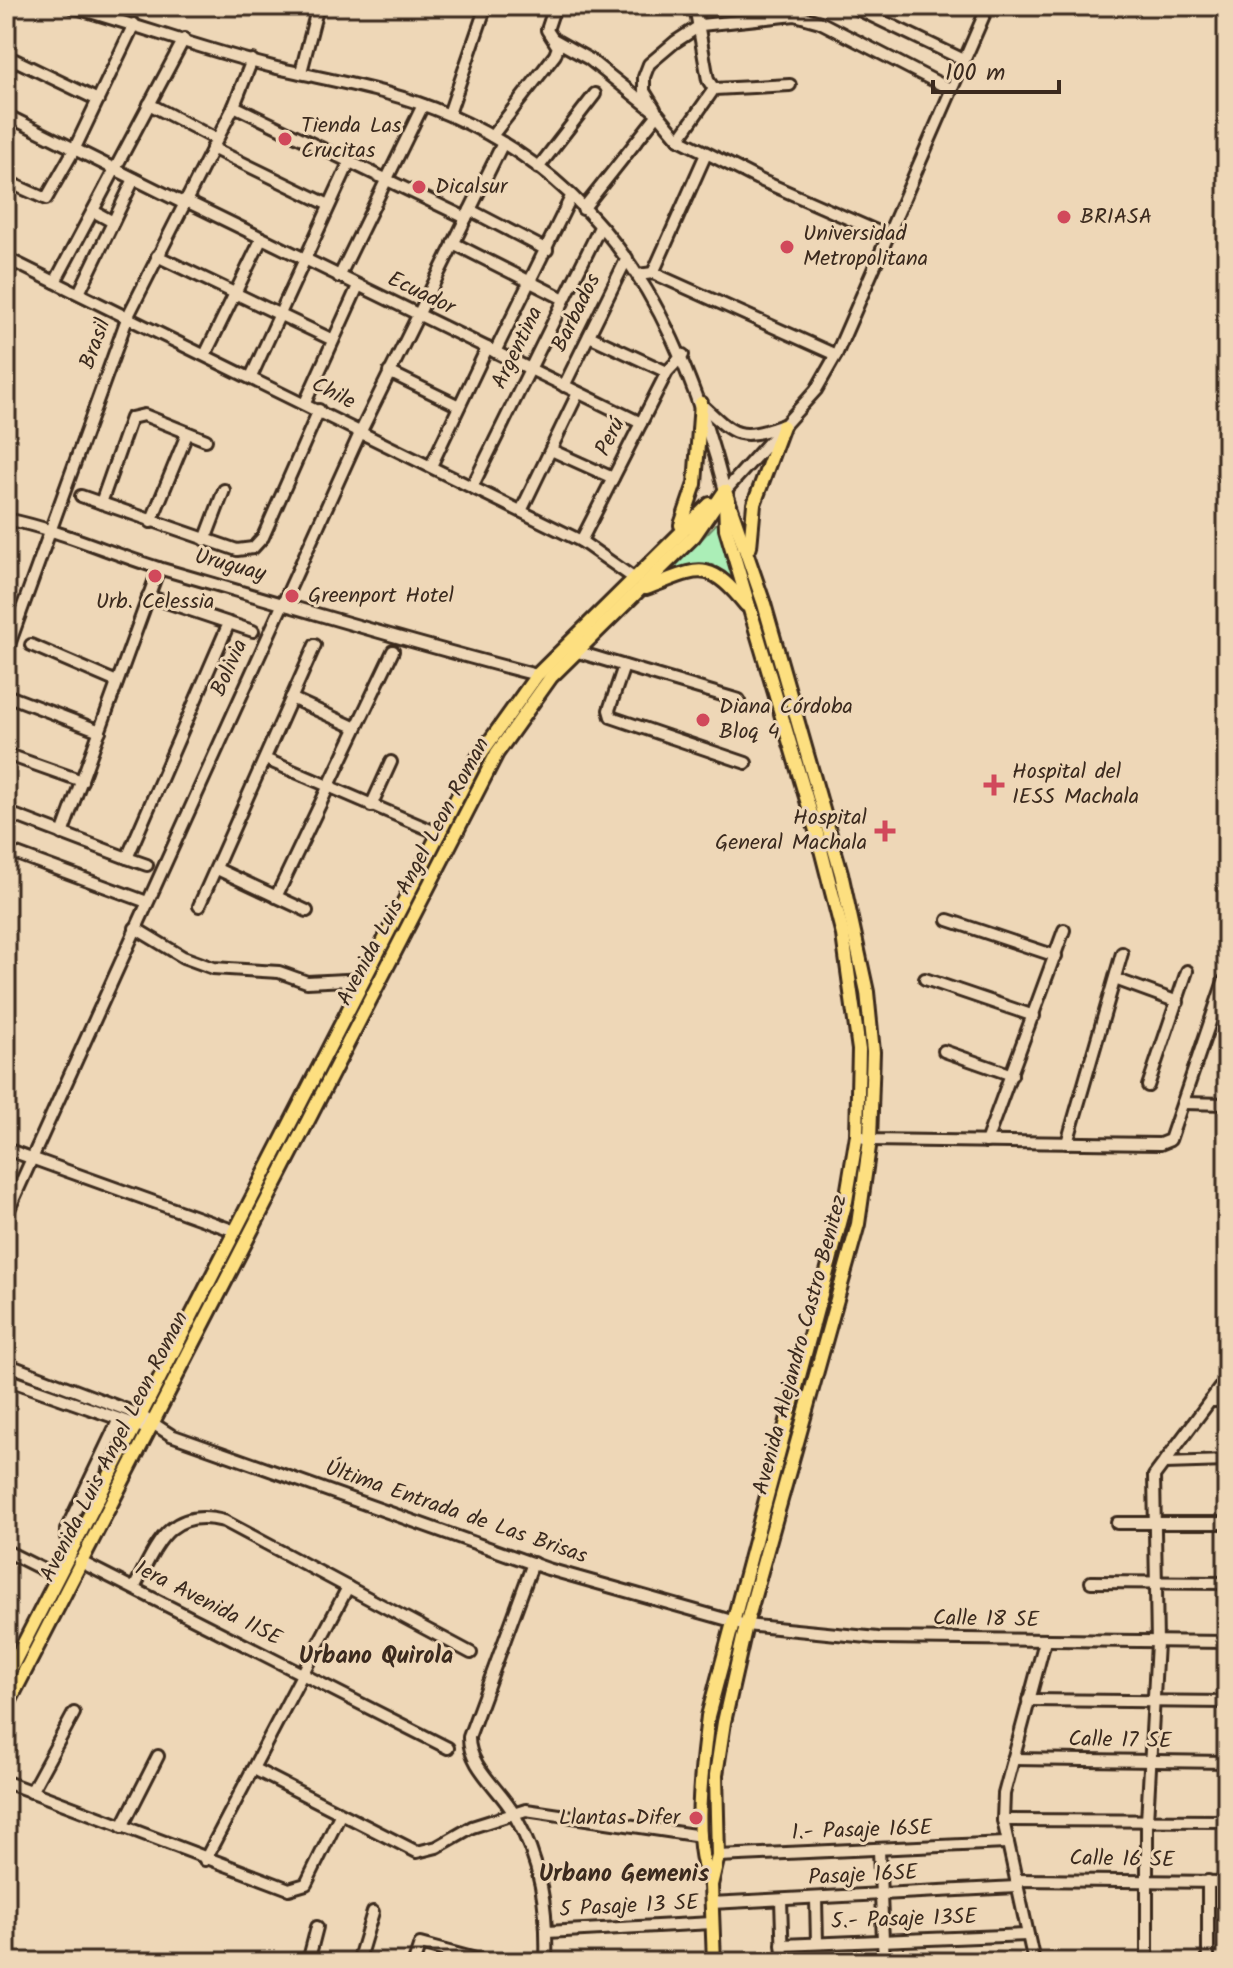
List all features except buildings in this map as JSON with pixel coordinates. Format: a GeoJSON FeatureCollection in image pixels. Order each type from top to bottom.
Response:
{"type":"FeatureCollection","features":[{"type":"Feature","properties":{"kind":"main road"},"geometry":{"type":"LineString","coordinates":[[678,532],[690,506],[695,484],[701,403]]}},
{"type":"Feature","properties":{"kind":"main road"},"geometry":{"type":"LineString","coordinates":[[751,562],[754,504],[783,426]]}},
{"type":"Feature","properties":{"kind":"main road","name":"Avenida Luis Angel Leon Roman"},"geometry":{"type":"LineString","coordinates":[[6,1708],[146,1423],[235,1231],[356,997],[387,965],[497,753],[551,677],[578,652],[639,584],[678,532],[725,491]]}},
{"type":"Feature","properties":{"kind":"main road","name":"Avenida Luis Angel Leon Roman"},"geometry":{"type":"LineString","coordinates":[[6,1678],[73,1544],[146,1423],[341,1052],[393,925],[477,759],[537,675],[694,536],[725,491]]}},
{"type":"Feature","properties":{"kind":"main road","name":"Avenida Alejandro Castro Benitez"},"geometry":{"type":"LineString","coordinates":[[711,1885],[703,1869],[701,1836],[702,1776],[708,1716],[739,1624],[858,1224],[870,1140],[873,1052],[856,931],[751,562],[725,491]]}},
{"type":"Feature","properties":{"kind":"main road","name":"Avenida Alejandro Castro Benitez"},"geometry":{"type":"LineString","coordinates":[[714,1962],[711,1885],[718,1856],[716,1775],[739,1624],[842,1216],[857,1135],[859,1050],[843,935],[817,834],[726,529],[725,491]]}},
{"type":"Feature","properties":{"kind":"main road"},"geometry":{"type":"LineString","coordinates":[[639,584],[698,570],[714,573],[726,581],[750,610]]}},
{"type":"Feature","properties":{"kind":"main road"},"geometry":{"type":"LineString","coordinates":[[387,965],[383,968],[379,964],[391,939],[393,925]]}},
{"type":"Feature","properties":{"kind":"main road"},"geometry":{"type":"LineString","coordinates":[[341,1052],[346,1033],[363,1000],[360,995],[356,997]]}},
{"type":"Feature","properties":{"kind":"street","name":"Avenida Alejandro Castro Benitez"},"geometry":{"type":"LineString","coordinates":[[69,6],[252,60],[423,105],[449,114],[492,136],[538,168],[600,227],[627,258],[658,305],[683,355],[701,403],[725,491]]}},
{"type":"Feature","properties":{"kind":"street"},"geometry":{"type":"LineString","coordinates":[[112,18],[115,6]]}},
{"type":"Feature","properties":{"kind":"street"},"geometry":{"type":"LineString","coordinates":[[301,72],[318,6]]}},
{"type":"Feature","properties":{"kind":"street"},"geometry":{"type":"LineString","coordinates":[[449,114],[486,6]]}},
{"type":"Feature","properties":{"kind":"street"},"geometry":{"type":"LineString","coordinates":[[492,136],[555,55],[558,47],[547,30],[555,6]]}},
{"type":"Feature","properties":{"kind":"street"},"geometry":{"type":"LineString","coordinates":[[695,6],[701,25],[708,80],[714,89]]}},
{"type":"Feature","properties":{"kind":"street"},"geometry":{"type":"LineString","coordinates":[[851,6],[964,60]]}},
{"type":"Feature","properties":{"kind":"street"},"geometry":{"type":"LineString","coordinates":[[725,491],[816,390],[836,355],[988,6]]}},
{"type":"Feature","properties":{"kind":"street"},"geometry":{"type":"LineString","coordinates":[[888,236],[679,139],[644,91],[644,77],[649,64],[701,25],[806,16],[952,90]]}},
{"type":"Feature","properties":{"kind":"street"},"geometry":{"type":"LineString","coordinates":[[6,181],[46,199],[74,150],[134,24]]}},
{"type":"Feature","properties":{"kind":"street"},"geometry":{"type":"LineString","coordinates":[[55,282],[184,39]]}},
{"type":"Feature","properties":{"kind":"street"},"geometry":{"type":"LineString","coordinates":[[555,40],[589,59],[658,114]]}},
{"type":"Feature","properties":{"kind":"street"},"geometry":{"type":"LineString","coordinates":[[6,71],[15,60],[98,100]]}},
{"type":"Feature","properties":{"kind":"street","name":"Brasil"},"geometry":{"type":"LineString","coordinates":[[6,653],[128,316],[234,106],[252,60]]}},
{"type":"Feature","properties":{"kind":"street"},"geometry":{"type":"LineString","coordinates":[[714,89],[790,85]]}},
{"type":"Feature","properties":{"kind":"street"},"geometry":{"type":"LineString","coordinates":[[679,139],[714,89]]}},
{"type":"Feature","properties":{"kind":"street"},"geometry":{"type":"LineString","coordinates":[[538,168],[595,94]]}},
{"type":"Feature","properties":{"kind":"street"},"geometry":{"type":"LineString","coordinates":[[149,104],[214,144],[329,205]]}},
{"type":"Feature","properties":{"kind":"street"},"geometry":{"type":"LineString","coordinates":[[339,277],[423,105]]}},
{"type":"Feature","properties":{"kind":"street"},"geometry":{"type":"LineString","coordinates":[[234,106],[388,181],[547,250]]}},
{"type":"Feature","properties":{"kind":"street"},"geometry":{"type":"LineString","coordinates":[[583,209],[658,114]]}},
{"type":"Feature","properties":{"kind":"street","name":"Ecuador"},"geometry":{"type":"LineString","coordinates":[[6,115],[641,423]]}},
{"type":"Feature","properties":{"kind":"street","name":"Bolivia"},"geometry":{"type":"LineString","coordinates":[[6,1216],[282,601],[389,372],[503,143]]}},
{"type":"Feature","properties":{"kind":"street"},"geometry":{"type":"LineString","coordinates":[[653,273],[706,154]]}},
{"type":"Feature","properties":{"kind":"street"},"geometry":{"type":"LineString","coordinates":[[251,377],[302,259],[349,163]]}},
{"type":"Feature","properties":{"kind":"street"},"geometry":{"type":"LineString","coordinates":[[79,293],[134,179]]}},
{"type":"Feature","properties":{"kind":"street"},"geometry":{"type":"LineString","coordinates":[[431,466],[459,406],[547,250],[571,197]]}},
{"type":"Feature","properties":{"kind":"street"},"geometry":{"type":"LineString","coordinates":[[93,211],[113,222]]}},
{"type":"Feature","properties":{"kind":"street","name":"Argentina"},"geometry":{"type":"LineString","coordinates":[[472,487],[600,227]]}},
{"type":"Feature","properties":{"kind":"street"},"geometry":{"type":"LineString","coordinates":[[205,355],[261,240]]}},
{"type":"Feature","properties":{"kind":"street"},"geometry":{"type":"LineString","coordinates":[[453,243],[564,299]]}},
{"type":"Feature","properties":{"kind":"street"},"geometry":{"type":"LineString","coordinates":[[157,256],[333,340]]}},
{"type":"Feature","properties":{"kind":"street","name":"Chile"},"geometry":{"type":"LineString","coordinates":[[6,258],[581,541],[639,584]]}},
{"type":"Feature","properties":{"kind":"street","name":"Barbados"},"geometry":{"type":"LineString","coordinates":[[564,386],[627,258]]}},
{"type":"Feature","properties":{"kind":"street"},"geometry":{"type":"LineString","coordinates":[[638,275],[653,273],[836,355]]}},
{"type":"Feature","properties":{"kind":"street"},"geometry":{"type":"LineString","coordinates":[[305,403],[358,286]]}},
{"type":"Feature","properties":{"kind":"street"},"geometry":{"type":"LineString","coordinates":[[589,336],[667,372]]}},
{"type":"Feature","properties":{"kind":"street","name":"Perú"},"geometry":{"type":"LineString","coordinates":[[581,541],[667,372],[683,355]]}},
{"type":"Feature","properties":{"kind":"street"},"geometry":{"type":"LineString","coordinates":[[389,372],[459,406]]}},
{"type":"Feature","properties":{"kind":"street"},"geometry":{"type":"LineString","coordinates":[[521,511],[578,393]]}},
{"type":"Feature","properties":{"kind":"street"},"geometry":{"type":"LineString","coordinates":[[701,403],[735,434],[759,434],[783,426]]}},
{"type":"Feature","properties":{"kind":"street"},"geometry":{"type":"LineString","coordinates":[[81,496],[244,551],[260,543],[319,410]]}},
{"type":"Feature","properties":{"kind":"street"},"geometry":{"type":"LineString","coordinates":[[101,503],[131,418],[144,415],[206,440]]}},
{"type":"Feature","properties":{"kind":"street"},"geometry":{"type":"LineString","coordinates":[[151,522],[187,434]]}},
{"type":"Feature","properties":{"kind":"street"},"geometry":{"type":"LineString","coordinates":[[551,450],[613,478]]}},
{"type":"Feature","properties":{"kind":"street"},"geometry":{"type":"LineString","coordinates":[[205,540],[224,490]]}},
{"type":"Feature","properties":{"kind":"street","name":"Uruguay"},"geometry":{"type":"LineString","coordinates":[[6,519],[51,528],[159,568],[282,601],[433,649],[537,675]]}},
{"type":"Feature","properties":{"kind":"street"},"geometry":{"type":"LineString","coordinates":[[62,834],[159,568]]}},
{"type":"Feature","properties":{"kind":"street"},"geometry":{"type":"LineString","coordinates":[[148,596],[253,631]]}},
{"type":"Feature","properties":{"kind":"street"},"geometry":{"type":"LineString","coordinates":[[127,858],[229,623]]}},
{"type":"Feature","properties":{"kind":"street"},"geometry":{"type":"LineString","coordinates":[[31,645],[117,682]]}},
{"type":"Feature","properties":{"kind":"street"},"geometry":{"type":"LineString","coordinates":[[199,906],[315,645]]}},
{"type":"Feature","properties":{"kind":"street"},"geometry":{"type":"LineString","coordinates":[[276,897],[326,785],[393,651]]}},
{"type":"Feature","properties":{"kind":"street"},"geometry":{"type":"LineString","coordinates":[[578,652],[739,700]]}},
{"type":"Feature","properties":{"kind":"street"},"geometry":{"type":"LineString","coordinates":[[624,666],[609,710],[611,717],[746,763]]}},
{"type":"Feature","properties":{"kind":"street"},"geometry":{"type":"LineString","coordinates":[[11,697],[100,731]]}},
{"type":"Feature","properties":{"kind":"street"},"geometry":{"type":"LineString","coordinates":[[291,698],[354,727]]}},
{"type":"Feature","properties":{"kind":"street"},"geometry":{"type":"LineString","coordinates":[[6,754],[82,781]]}},
{"type":"Feature","properties":{"kind":"street"},"geometry":{"type":"LineString","coordinates":[[265,759],[440,834]]}},
{"type":"Feature","properties":{"kind":"street"},"geometry":{"type":"LineString","coordinates":[[371,806],[391,762]]}},
{"type":"Feature","properties":{"kind":"street"},"geometry":{"type":"LineString","coordinates":[[6,812],[147,865]]}},
{"type":"Feature","properties":{"kind":"street"},"geometry":{"type":"LineString","coordinates":[[6,850],[147,902]]}},
{"type":"Feature","properties":{"kind":"street"},"geometry":{"type":"LineString","coordinates":[[217,869],[307,911]]}},
{"type":"Feature","properties":{"kind":"street"},"geometry":{"type":"LineString","coordinates":[[948,920],[1056,956]]}},
{"type":"Feature","properties":{"kind":"street"},"geometry":{"type":"LineString","coordinates":[[135,928],[183,957],[213,968],[279,972],[307,982],[370,982]]}},
{"type":"Feature","properties":{"kind":"street"},"geometry":{"type":"LineString","coordinates":[[986,1142],[1064,930]]}},
{"type":"Feature","properties":{"kind":"street"},"geometry":{"type":"LineString","coordinates":[[1067,1143],[1122,953]]}},
{"type":"Feature","properties":{"kind":"street"},"geometry":{"type":"LineString","coordinates":[[1148,1086],[1187,971]]}},
{"type":"Feature","properties":{"kind":"street"},"geometry":{"type":"LineString","coordinates":[[925,979],[1034,1016]]}},
{"type":"Feature","properties":{"kind":"street"},"geometry":{"type":"LineString","coordinates":[[1115,979],[1178,1002]]}},
{"type":"Feature","properties":{"kind":"street"},"geometry":{"type":"LineString","coordinates":[[857,1135],[870,1140],[986,1142],[1160,1144],[1170,1140],[1224,981]]}},
{"type":"Feature","properties":{"kind":"street"},"geometry":{"type":"LineString","coordinates":[[944,1051],[1012,1075]]}},
{"type":"Feature","properties":{"kind":"street"},"geometry":{"type":"LineString","coordinates":[[1183,1103],[1227,1103]]}},
{"type":"Feature","properties":{"kind":"street"},"geometry":{"type":"LineString","coordinates":[[6,1149],[235,1231]]}},
{"type":"Feature","properties":{"kind":"street","name":"Última Entrada de Las Brisas"},"geometry":{"type":"LineString","coordinates":[[6,1364],[146,1423],[533,1563],[739,1624]]}},
{"type":"Feature","properties":{"kind":"street"},"geometry":{"type":"LineString","coordinates":[[1147,1962],[1147,1821],[1157,1643],[1154,1476],[1227,1378]]}},
{"type":"Feature","properties":{"kind":"street","name":"Última Entrada de Las Brisas"},"geometry":{"type":"LineString","coordinates":[[6,1379],[119,1419],[146,1423]]}},
{"type":"Feature","properties":{"kind":"street"},"geometry":{"type":"LineString","coordinates":[[1210,1401],[1227,1401]]}},
{"type":"Feature","properties":{"kind":"street"},"geometry":{"type":"LineString","coordinates":[[73,1544],[66,1537],[66,1530],[119,1419]]}},
{"type":"Feature","properties":{"kind":"street"},"geometry":{"type":"LineString","coordinates":[[1165,1463],[1227,1461]]}},
{"type":"Feature","properties":{"kind":"street"},"geometry":{"type":"LineString","coordinates":[[134,1588],[160,1538],[189,1518],[207,1517],[224,1521],[471,1653]]}},
{"type":"Feature","properties":{"kind":"street"},"geometry":{"type":"LineString","coordinates":[[1117,1523],[1227,1523]]}},
{"type":"Feature","properties":{"kind":"street"},"geometry":{"type":"LineString","coordinates":[[6,1551],[56,1576]]}},
{"type":"Feature","properties":{"kind":"street","name":"1era Avenida 11SE"},"geometry":{"type":"LineString","coordinates":[[79,1561],[448,1748]]}},
{"type":"Feature","properties":{"kind":"street"},"geometry":{"type":"LineString","coordinates":[[533,1563],[469,1737],[472,1759],[513,1812],[539,1870],[546,1898],[546,1962]]}},
{"type":"Feature","properties":{"kind":"street"},"geometry":{"type":"LineString","coordinates":[[1091,1582],[1227,1583]]}},
{"type":"Feature","properties":{"kind":"street"},"geometry":{"type":"LineString","coordinates":[[205,1860],[348,1587]]}},
{"type":"Feature","properties":{"kind":"street","name":"Calle 18 SE"},"geometry":{"type":"LineString","coordinates":[[739,1624],[878,1638],[1227,1642]]}},
{"type":"Feature","properties":{"kind":"street"},"geometry":{"type":"LineString","coordinates":[[1034,1962],[1003,1820],[1004,1794],[1045,1641]]}},
{"type":"Feature","properties":{"kind":"street"},"geometry":{"type":"LineString","coordinates":[[1028,1700],[1227,1702]]}},
{"type":"Feature","properties":{"kind":"street"},"geometry":{"type":"LineString","coordinates":[[31,1792],[74,1713]]}},
{"type":"Feature","properties":{"kind":"street"},"geometry":{"type":"LineString","coordinates":[[122,1827],[158,1756]]}},
{"type":"Feature","properties":{"kind":"street","name":"Calle 17 SE"},"geometry":{"type":"LineString","coordinates":[[1013,1759],[1227,1762]]}},
{"type":"Feature","properties":{"kind":"street"},"geometry":{"type":"LineString","coordinates":[[254,1769],[417,1852],[427,1852],[472,1827],[513,1812],[538,1810],[701,1836]]}},
{"type":"Feature","properties":{"kind":"street"},"geometry":{"type":"LineString","coordinates":[[6,1782],[205,1860],[289,1889],[298,1889],[306,1884],[340,1815]]}},
{"type":"Feature","properties":{"kind":"street"},"geometry":{"type":"LineString","coordinates":[[1003,1820],[1227,1821]]}},
{"type":"Feature","properties":{"kind":"street","name":"1.- Pasaje 16SE"},"geometry":{"type":"LineString","coordinates":[[718,1856],[1006,1843]]}},
{"type":"Feature","properties":{"kind":"street"},"geometry":{"type":"LineString","coordinates":[[879,1851],[884,1962]]}},
{"type":"Feature","properties":{"kind":"street","name":"Calle 16 SE"},"geometry":{"type":"LineString","coordinates":[[1016,1884],[1147,1880],[1227,1882]]}},
{"type":"Feature","properties":{"kind":"street"},"geometry":{"type":"LineString","coordinates":[[1208,1881],[1208,1962]]}},
{"type":"Feature","properties":{"kind":"street","name":"Pasaje 16SE"},"geometry":{"type":"LineString","coordinates":[[711,1903],[881,1896],[1016,1884]]}},
{"type":"Feature","properties":{"kind":"street"},"geometry":{"type":"LineString","coordinates":[[816,1899],[817,1943]]}},
{"type":"Feature","properties":{"kind":"street"},"geometry":{"type":"LineString","coordinates":[[781,1900],[783,1962]]}},
{"type":"Feature","properties":{"kind":"street"},"geometry":{"type":"LineString","coordinates":[[358,1962],[373,1912]]}},
{"type":"Feature","properties":{"kind":"street","name":"5 Pasaje 13 SE"},"geometry":{"type":"LineString","coordinates":[[547,1932],[712,1923]]}},
{"type":"Feature","properties":{"kind":"street"},"geometry":{"type":"LineString","coordinates":[[308,1962],[317,1927]]}},
{"type":"Feature","properties":{"kind":"street","name":"5.- Pasaje 13SE"},"geometry":{"type":"LineString","coordinates":[[782,1945],[1027,1935]]}},
{"type":"Feature","properties":{"kind":"street"},"geometry":{"type":"LineString","coordinates":[[414,1962],[420,1944],[487,1962]]}},
{"type":"Feature","properties":{"kind":"green space"},"geometry":{"type":"Polygon","coordinates":[[[719,521],[740,589],[727,578],[667,575],[719,521]]]}},
{"type":"Feature","properties":{"kind":"place","name":"Tienda Las Crucitas"},"geometry":{"type":"Point","coordinates":[285,139]}},
{"type":"Feature","properties":{"kind":"place","name":"Dicalsur"},"geometry":{"type":"Point","coordinates":[419,187]}},
{"type":"Feature","properties":{"kind":"place","name":"BRIASA"},"geometry":{"type":"Point","coordinates":[1064,217]}},
{"type":"Feature","properties":{"kind":"place","name":"Universidad Metropolitana"},"geometry":{"type":"Point","coordinates":[787,247]}},
{"type":"Feature","properties":{"kind":"place","name":"Urb. Celessia"},"geometry":{"type":"Point","coordinates":[155,576]}},
{"type":"Feature","properties":{"kind":"place","name":"Greenport Hotel"},"geometry":{"type":"Point","coordinates":[292,596]}},
{"type":"Feature","properties":{"kind":"place","name":"Diana Córdoba Bloq 4"},"geometry":{"type":"Point","coordinates":[703,720]}},
{"type":"Feature","properties":{"kind":"place","name":"Hospital del IESS Machala"},"geometry":{"type":"Point","coordinates":[994,785]}},
{"type":"Feature","properties":{"kind":"place","name":"Hospital General Machala"},"geometry":{"type":"Point","coordinates":[885,831]}},
{"type":"Feature","properties":{"kind":"place","name":"Llantas Difer"},"geometry":{"type":"Point","coordinates":[696,1818]}},
{"type":"Feature","properties":{"kind":"district","name":"Urbano Quirola"},"geometry":{"type":"Point","coordinates":[376,1656]}},
{"type":"Feature","properties":{"kind":"district","name":"Urbano Gemenis"},"geometry":{"type":"Point","coordinates":[624,1874]}}]}
